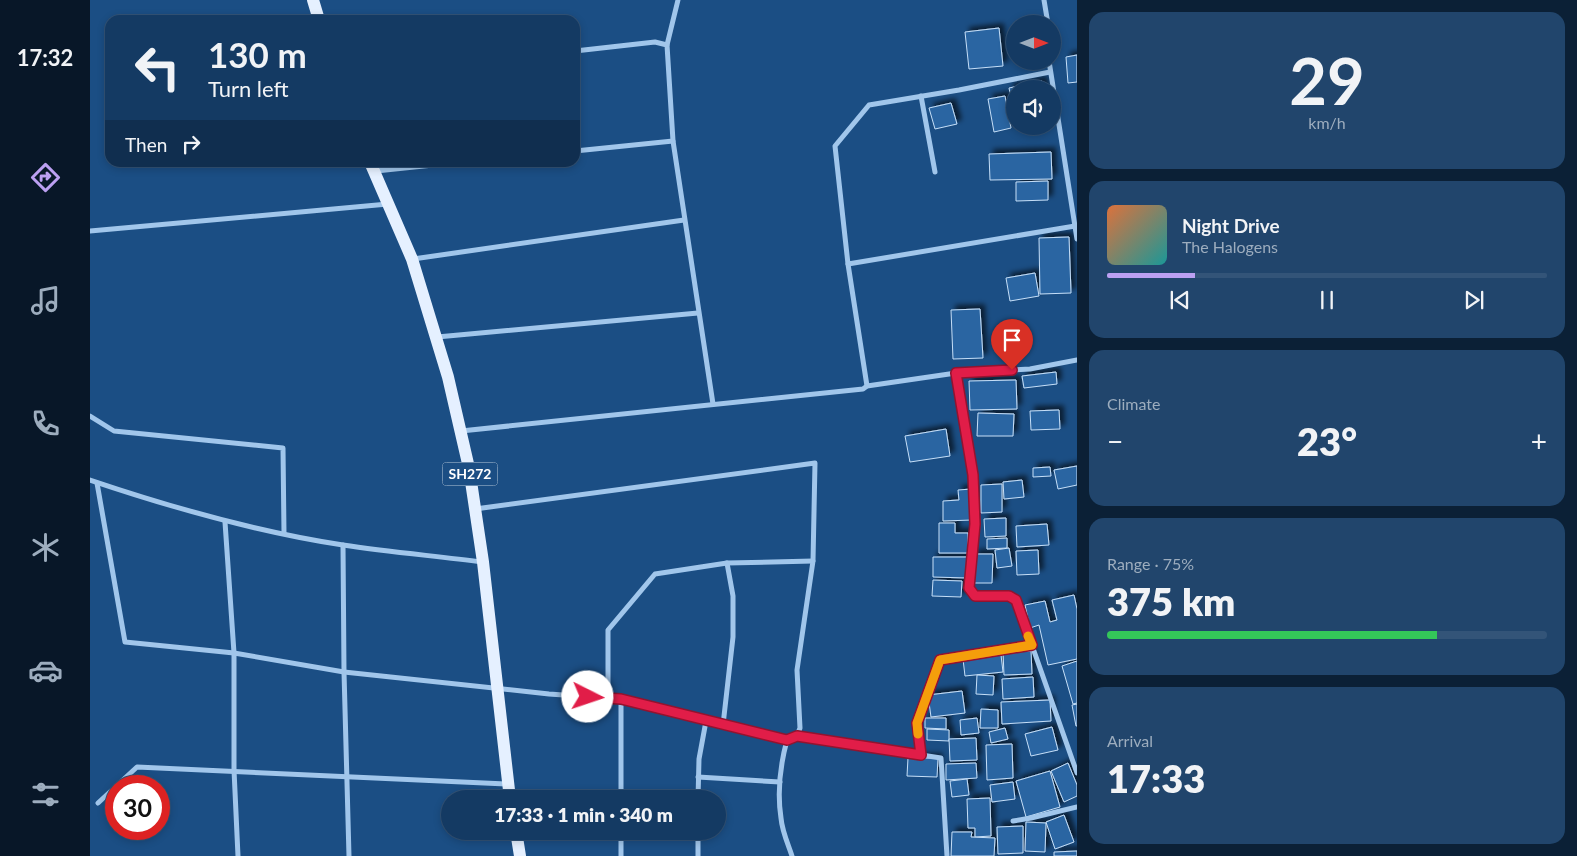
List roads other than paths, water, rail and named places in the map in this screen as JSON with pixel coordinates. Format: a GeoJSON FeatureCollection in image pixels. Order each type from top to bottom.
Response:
{"type":"FeatureCollection","features":[{"type":"Feature","properties":{"kind":"main road"},"geometry":{"type":"LineString","coordinates":[[313,0],[318,15]]}},
{"type":"Feature","properties":{"kind":"main road","name":"SH272"},"geometry":{"type":"LineString","coordinates":[[372,167],[412,259],[448,377],[461,431],[469,468],[483,562],[508,790]]}},
{"type":"Feature","properties":{"kind":"main road"},"geometry":{"type":"LineString","coordinates":[[517,840],[520,856]]}},
{"type":"Feature","properties":{"kind":"street"},"geometry":{"type":"LineString","coordinates":[[678,0],[667,45],[673,141],[713,404]]}},
{"type":"Feature","properties":{"kind":"street"},"geometry":{"type":"LineString","coordinates":[[1044,0],[1046,15]]}},
{"type":"Feature","properties":{"kind":"street"},"geometry":{"type":"LineString","coordinates":[[580,50],[655,42],[667,45]]}},
{"type":"Feature","properties":{"kind":"street"},"geometry":{"type":"LineString","coordinates":[[867,386],[848,264],[835,146],[869,105],[1050,72],[1077,239]]}},
{"type":"Feature","properties":{"kind":"street"},"geometry":{"type":"LineString","coordinates":[[921,96],[935,172]]}},
{"type":"Feature","properties":{"kind":"street"},"geometry":{"type":"LineString","coordinates":[[580,150],[673,141]]}},
{"type":"Feature","properties":{"kind":"street"},"geometry":{"type":"LineString","coordinates":[[90,231],[388,204]]}},
{"type":"Feature","properties":{"kind":"street"},"geometry":{"type":"LineString","coordinates":[[412,259],[684,220]]}},
{"type":"Feature","properties":{"kind":"street"},"geometry":{"type":"LineString","coordinates":[[848,264],[1075,226]]}},
{"type":"Feature","properties":{"kind":"street"},"geometry":{"type":"LineString","coordinates":[[436,338],[698,312]]}},
{"type":"Feature","properties":{"kind":"street"},"geometry":{"type":"LineString","coordinates":[[461,431],[863,389],[867,386],[956,373],[1030,370],[1077,360]]}},
{"type":"Feature","properties":{"kind":"street"},"geometry":{"type":"LineString","coordinates":[[956,373],[973,475],[975,524],[969,588],[975,596],[1009,596],[1016,600],[1077,772]]}},
{"type":"Feature","properties":{"kind":"street"},"geometry":{"type":"LineString","coordinates":[[90,416],[114,431],[283,448],[284,533]]}},
{"type":"Feature","properties":{"kind":"street"},"geometry":{"type":"LineString","coordinates":[[475,509],[815,463],[813,561],[797,670],[800,722],[797,736]]}},
{"type":"Feature","properties":{"kind":"street"},"geometry":{"type":"LineString","coordinates":[[90,480],[164,505],[225,522],[343,545],[483,562]]}},
{"type":"Feature","properties":{"kind":"street"},"geometry":{"type":"LineString","coordinates":[[98,483],[125,642],[234,653],[344,672],[548,694],[621,699],[787,740],[797,736],[941,758],[947,856]]}},
{"type":"Feature","properties":{"kind":"street"},"geometry":{"type":"LineString","coordinates":[[225,522],[234,653],[234,770],[238,856]]}},
{"type":"Feature","properties":{"kind":"street"},"geometry":{"type":"LineString","coordinates":[[343,545],[349,856]]}},
{"type":"Feature","properties":{"kind":"street"},"geometry":{"type":"LineString","coordinates":[[608,698],[608,630],[655,574],[726,563],[813,561]]}},
{"type":"Feature","properties":{"kind":"street"},"geometry":{"type":"LineString","coordinates":[[723,725],[733,637],[733,596],[726,563]]}},
{"type":"Feature","properties":{"kind":"street"},"geometry":{"type":"LineString","coordinates":[[921,755],[917,723],[940,660],[1032,645]]}},
{"type":"Feature","properties":{"kind":"street"},"geometry":{"type":"LineString","coordinates":[[621,699],[621,790]]}},
{"type":"Feature","properties":{"kind":"street"},"geometry":{"type":"LineString","coordinates":[[698,790],[699,759],[706,721]]}},
{"type":"Feature","properties":{"kind":"street"},"geometry":{"type":"LineString","coordinates":[[787,740],[780,765],[781,820],[792,856]]}},
{"type":"Feature","properties":{"kind":"street"},"geometry":{"type":"LineString","coordinates":[[98,803],[137,767],[507,784]]}},
{"type":"Feature","properties":{"kind":"street"},"geometry":{"type":"LineString","coordinates":[[698,777],[780,782]]}},
{"type":"Feature","properties":{"kind":"street"},"geometry":{"type":"LineString","coordinates":[[1013,821],[1077,807]]}},
{"type":"Feature","properties":{"kind":"street"},"geometry":{"type":"LineString","coordinates":[[621,840],[621,856]]}},
{"type":"Feature","properties":{"kind":"street"},"geometry":{"type":"LineString","coordinates":[[698,840],[698,856]]}}]}
